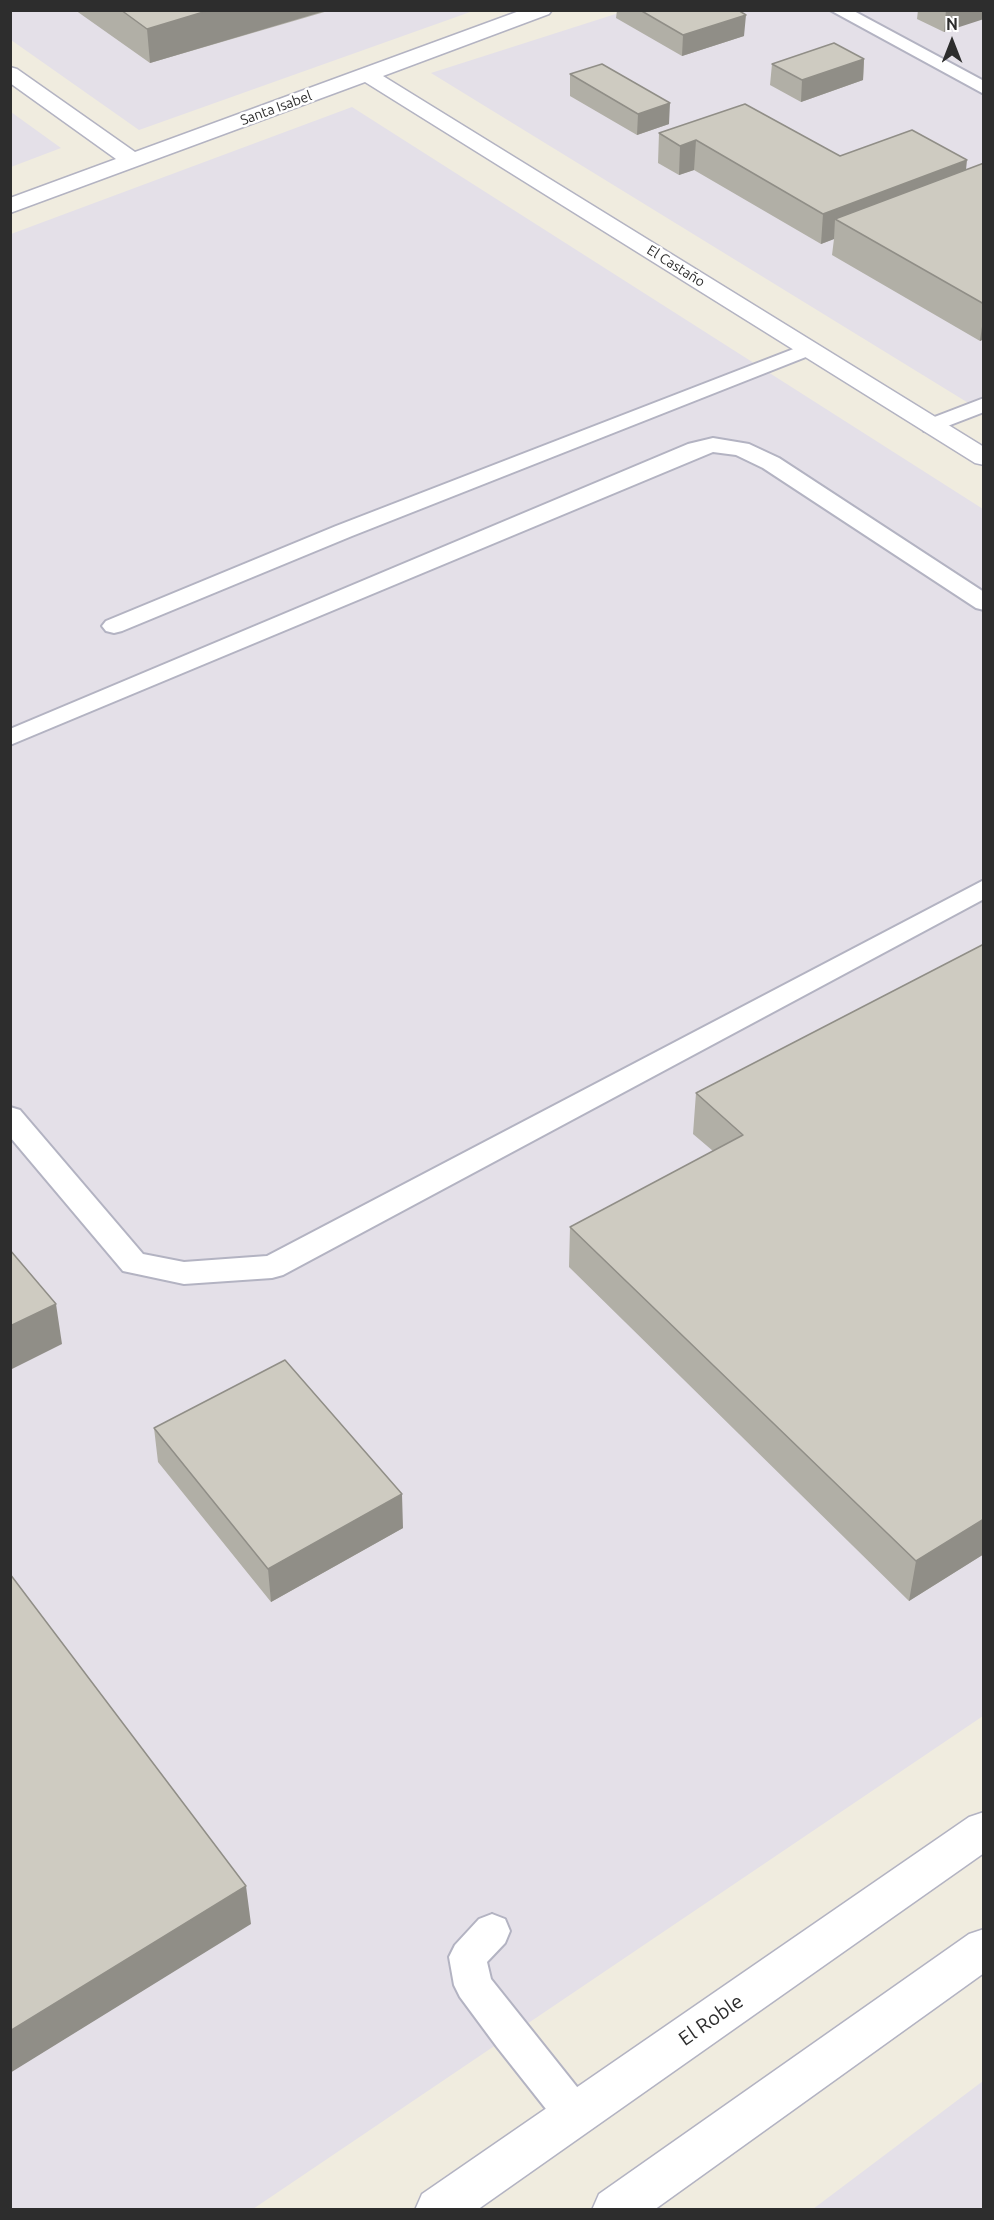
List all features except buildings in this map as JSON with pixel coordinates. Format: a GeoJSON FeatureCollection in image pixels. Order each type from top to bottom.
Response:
{"type":"FeatureCollection","features":[{"type":"Feature","properties":{"kind":"street","name":"Santa Isabel"},"geometry":{"type":"LineString","coordinates":[[10,206],[542,10]]}},
{"type":"Feature","properties":{"kind":"street"},"geometry":{"type":"LineString","coordinates":[[10,73],[133,161]]}},
{"type":"Feature","properties":{"kind":"street","name":"El Castaño"},"geometry":{"type":"LineString","coordinates":[[368,75],[984,458]]}},
{"type":"Feature","properties":{"kind":"street","name":"El Roble"},"geometry":{"type":"LineString","coordinates":[[438,2210],[984,1830]]}},
{"type":"Feature","properties":{"kind":"street"},"geometry":{"type":"LineString","coordinates":[[615,2210],[984,1948]]}},
{"type":"Feature","properties":{"kind":"lane"},"geometry":{"type":"LineString","coordinates":[[838,10],[984,89]]}},
{"type":"Feature","properties":{"kind":"lane"},"geometry":{"type":"LineString","coordinates":[[114,626],[344,531],[809,349]]}},
{"type":"Feature","properties":{"kind":"lane"},"geometry":{"type":"LineString","coordinates":[[932,426],[984,404]]}},
{"type":"Feature","properties":{"kind":"lane"},"geometry":{"type":"LineString","coordinates":[[10,738],[696,449],[713,445],[741,448],[771,463],[984,603]]}},
{"type":"Feature","properties":{"kind":"lane"},"geometry":{"type":"LineString","coordinates":[[10,1117],[134,1263],[184,1273],[272,1267],[984,888]]}},
{"type":"Feature","properties":{"kind":"lane"},"geometry":{"type":"LineString","coordinates":[[492,1931],[468,1957],[473,1985],[575,2115]]}},
{"type":"Feature","properties":{"kind":"shaded area"},"geometry":{"type":"Polygon","coordinates":[[[11,11],[473,11],[139,130],[11,40],[11,11]]]}},
{"type":"Feature","properties":{"kind":"shaded area"},"geometry":{"type":"Polygon","coordinates":[[[625,11],[983,11],[983,412],[431,73],[625,11]]]}},
{"type":"Feature","properties":{"kind":"shaded area"},"geometry":{"type":"Polygon","coordinates":[[[352,107],[983,509],[983,1716],[253,2209],[11,2210],[11,234],[352,107]]]}},
{"type":"Feature","properties":{"kind":"shaded area"},"geometry":{"type":"Polygon","coordinates":[[[11,112],[61,148],[11,167],[11,112]]]}},
{"type":"Feature","properties":{"kind":"shaded area"},"geometry":{"type":"Polygon","coordinates":[[[983,2081],[983,2209],[813,2209],[983,2081]]]}}]}
